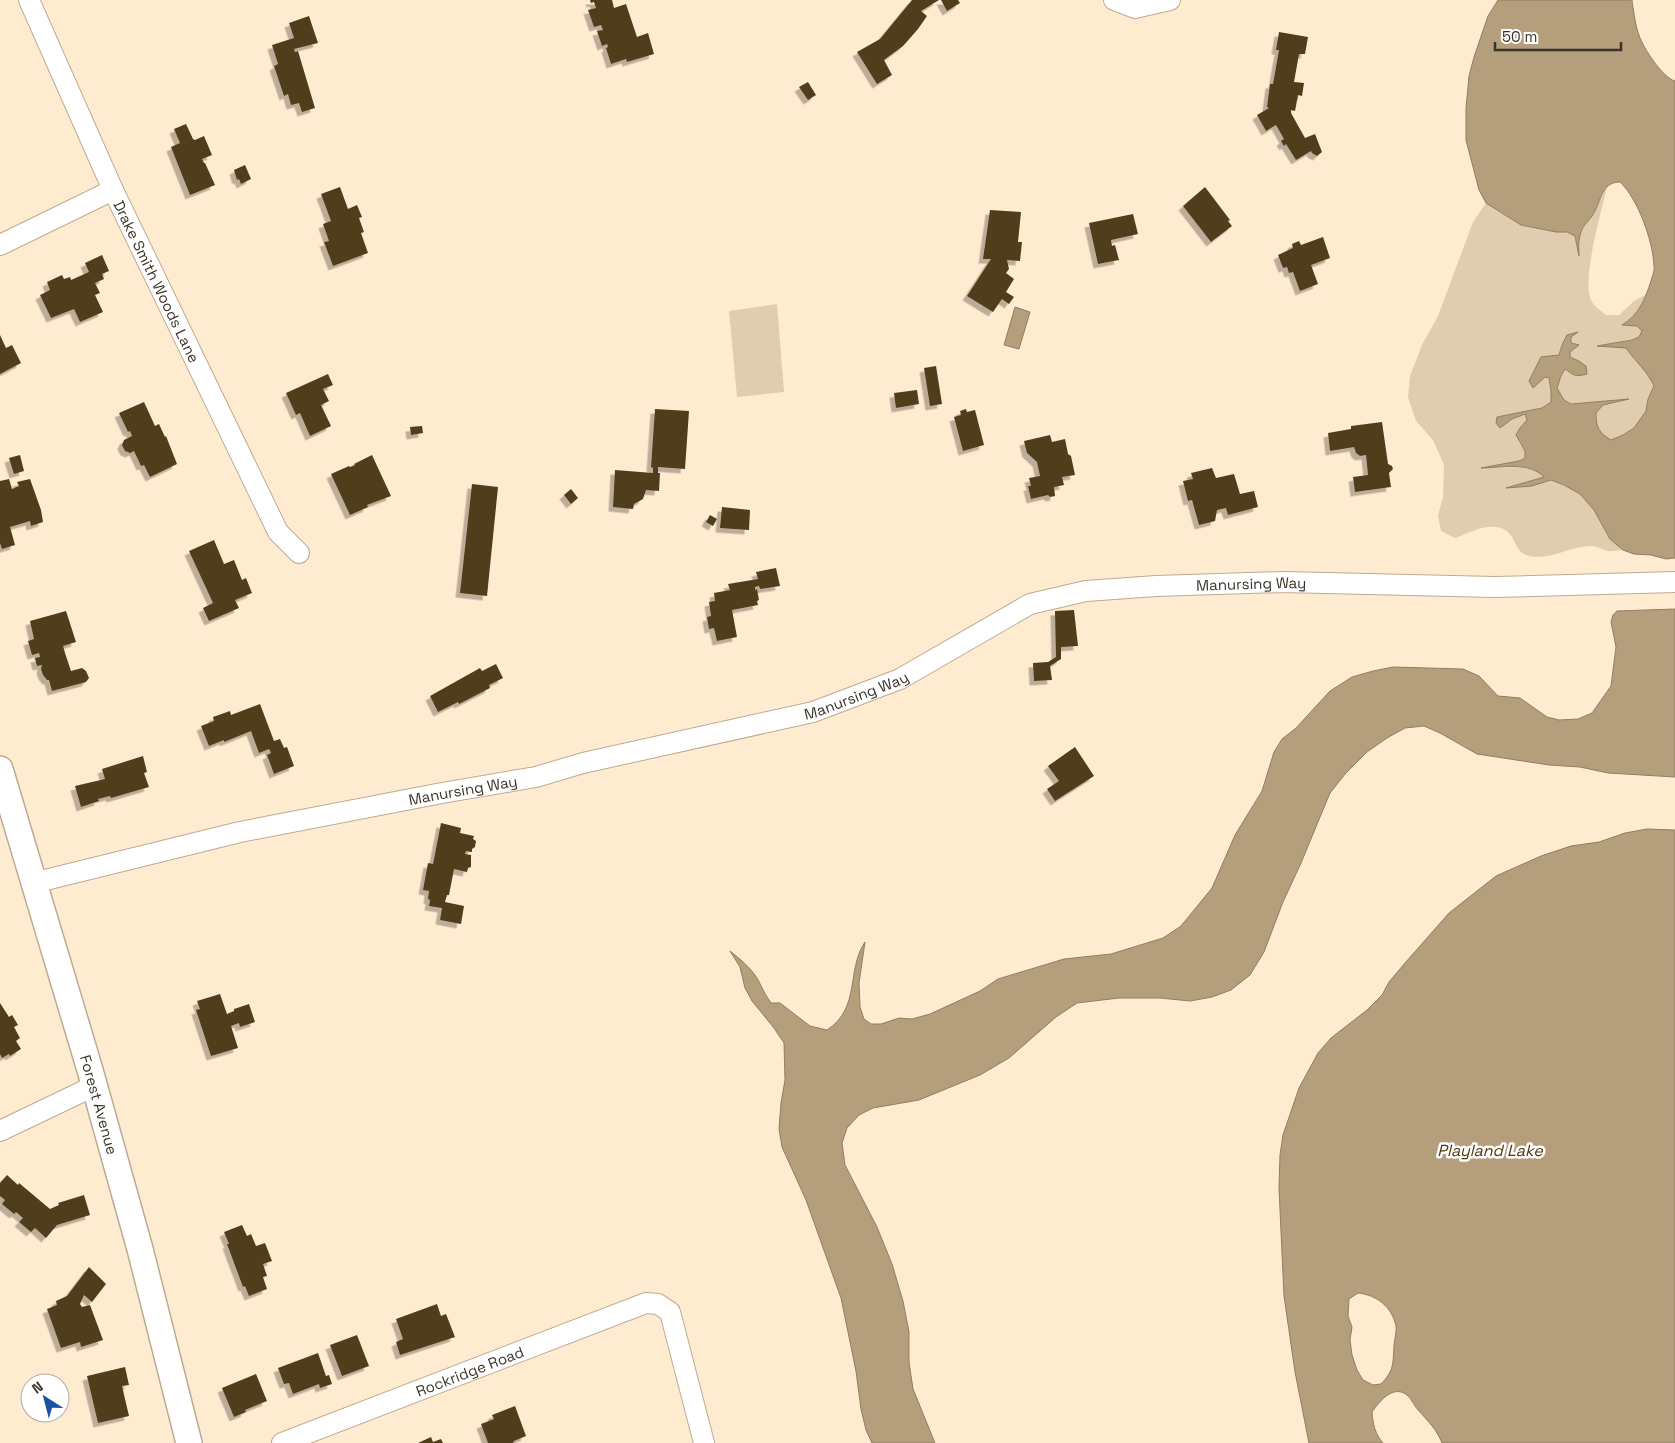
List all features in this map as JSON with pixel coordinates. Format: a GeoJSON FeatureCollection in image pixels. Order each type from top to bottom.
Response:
{"type":"FeatureCollection","features":[{"type":"Feature","properties":{"kind":"street","name":"Drake Smith Woods Lane"},"geometry":{"type":"LineString","coordinates":[[30,0],[113,190],[278,532],[299,553]]}},
{"type":"Feature","properties":{"kind":"street"},"geometry":{"type":"LineString","coordinates":[[1114,0],[1135,8],[1170,0]]}},
{"type":"Feature","properties":{"kind":"street"},"geometry":{"type":"LineString","coordinates":[[0,245],[113,190]]}},
{"type":"Feature","properties":{"kind":"street","name":"Manursing Way"},"geometry":{"type":"LineString","coordinates":[[33,883],[240,832],[442,793],[536,778],[583,764],[721,731],[813,712],[900,680],[1030,604],[1086,591],[1156,586],[1283,582],[1495,586],[1675,582]]}},
{"type":"Feature","properties":{"kind":"street","name":"Forest Avenue"},"geometry":{"type":"LineString","coordinates":[[0,769],[140,1249],[189,1443]]}},
{"type":"Feature","properties":{"kind":"street"},"geometry":{"type":"LineString","coordinates":[[0,1131],[94,1086]]}},
{"type":"Feature","properties":{"kind":"street","name":"Rockridge Road"},"geometry":{"type":"LineString","coordinates":[[282,1443],[646,1303],[658,1304],[670,1312],[704,1443]]}},
{"type":"Feature","properties":{"kind":"shaded area"},"geometry":{"type":"Polygon","coordinates":[[[1607,187],[1590,264],[1589,293],[1593,304],[1606,315],[1619,315],[1634,301],[1647,294],[1634,315],[1623,324],[1637,326],[1642,331],[1639,337],[1600,346],[1626,348],[1648,376],[1654,386],[1648,399],[1646,411],[1634,428],[1611,440],[1603,435],[1599,429],[1596,413],[1602,405],[1625,399],[1571,404],[1564,400],[1557,388],[1564,372],[1579,361],[1570,358],[1570,352],[1578,345],[1571,343],[1571,337],[1576,332],[1562,345],[1559,355],[1534,387],[1545,377],[1549,378],[1551,402],[1542,408],[1497,417],[1500,428],[1512,419],[1525,414],[1528,419],[1520,428],[1519,442],[1525,451],[1525,458],[1486,468],[1517,467],[1531,469],[1545,477],[1510,487],[1532,486],[1551,480],[1580,494],[1594,510],[1610,539],[1623,550],[1606,551],[1593,546],[1585,546],[1553,555],[1529,556],[1519,549],[1510,534],[1498,527],[1480,529],[1455,538],[1441,531],[1438,516],[1443,497],[1444,465],[1433,440],[1416,421],[1408,397],[1410,376],[1422,345],[1438,316],[1473,222],[1486,203],[1521,225],[1556,232],[1567,232],[1575,236],[1579,253],[1580,235],[1583,226],[1593,215],[1607,187]]]}},
{"type":"Feature","properties":{"kind":"shaded area"},"geometry":{"type":"Polygon","coordinates":[[[777,304],[784,392],[737,397],[729,311],[777,304]]]}},
{"type":"Feature","properties":{"kind":"water"},"geometry":{"type":"Polygon","coordinates":[[[1498,0],[1632,0],[1641,41],[1659,69],[1675,81],[1675,558],[1666,559],[1651,555],[1634,554],[1623,550],[1610,539],[1594,510],[1580,494],[1564,485],[1551,480],[1532,486],[1506,488],[1544,477],[1538,472],[1514,466],[1481,468],[1519,461],[1525,458],[1525,451],[1516,435],[1527,420],[1525,414],[1512,419],[1500,428],[1496,423],[1497,417],[1542,408],[1551,402],[1549,378],[1545,377],[1533,388],[1529,381],[1541,357],[1559,355],[1567,335],[1578,332],[1571,337],[1571,343],[1579,345],[1570,352],[1570,357],[1586,366],[1587,374],[1575,375],[1565,369],[1557,388],[1564,400],[1571,404],[1629,399],[1603,405],[1596,413],[1599,429],[1611,440],[1634,428],[1646,411],[1648,399],[1654,386],[1645,371],[1626,348],[1597,346],[1639,337],[1642,331],[1637,326],[1622,325],[1641,306],[1654,270],[1648,233],[1627,189],[1620,182],[1613,183],[1602,194],[1595,211],[1581,232],[1579,256],[1575,236],[1567,232],[1556,232],[1521,225],[1486,203],[1479,190],[1466,140],[1469,76],[1488,16],[1498,0]]]}},
{"type":"Feature","properties":{"kind":"water"},"geometry":{"type":"Polygon","coordinates":[[[1015,307],[1030,312],[1019,349],[1004,345],[1015,307]]]}},
{"type":"Feature","properties":{"kind":"water"},"geometry":{"type":"Polygon","coordinates":[[[1675,609],[1675,777],[1608,773],[1580,767],[1549,765],[1477,754],[1424,726],[1405,728],[1367,752],[1346,773],[1330,793],[1283,902],[1264,952],[1250,975],[1231,990],[1212,997],[1190,1001],[1160,998],[1119,998],[1077,1003],[1056,1017],[1009,1058],[980,1075],[919,1100],[873,1108],[859,1115],[847,1128],[842,1143],[845,1165],[877,1227],[892,1264],[903,1301],[909,1332],[909,1362],[913,1389],[935,1443],[872,1443],[866,1430],[861,1409],[856,1371],[841,1298],[806,1200],[782,1147],[779,1129],[785,1080],[784,1043],[752,1001],[745,988],[740,967],[730,951],[745,963],[754,974],[771,1003],[780,1003],[810,1026],[827,1030],[838,1021],[845,1011],[859,953],[865,942],[859,983],[860,1007],[864,1019],[871,1024],[881,1024],[899,1018],[912,1019],[930,1014],[980,991],[998,979],[1064,959],[1111,954],[1163,938],[1181,926],[1212,888],[1235,835],[1262,791],[1274,752],[1282,739],[1296,728],[1330,691],[1352,677],[1393,667],[1463,669],[1479,676],[1498,696],[1520,698],[1547,717],[1559,720],[1578,719],[1592,713],[1611,686],[1616,647],[1611,622],[1613,615],[1617,611],[1675,609]]]}},
{"type":"Feature","properties":{"kind":"water","name":"Playland Lake"},"geometry":{"type":"Polygon","coordinates":[[[1647,829],[1675,830],[1675,1443],[1442,1443],[1435,1430],[1409,1397],[1402,1392],[1397,1392],[1387,1396],[1372,1412],[1375,1429],[1383,1443],[1309,1443],[1295,1372],[1284,1296],[1279,1188],[1283,1135],[1299,1088],[1318,1053],[1331,1038],[1367,1010],[1382,995],[1389,982],[1449,913],[1496,876],[1541,856],[1571,846],[1599,842],[1625,833],[1647,829]],[[1358,1293],[1349,1299],[1348,1316],[1352,1327],[1350,1340],[1352,1355],[1363,1380],[1373,1385],[1381,1384],[1392,1366],[1396,1326],[1391,1313],[1383,1303],[1365,1294],[1358,1293]]]}},
{"type":"Feature","properties":{"kind":"building"},"geometry":{"type":"Polygon","coordinates":[[[590,0],[612,0],[614,8],[626,4],[637,37],[648,33],[654,54],[627,62],[626,59],[611,64],[606,48],[608,47],[607,44],[602,46],[597,31],[603,30],[601,25],[594,27],[588,10],[596,8],[594,2],[591,3],[590,0]]]}},
{"type":"Feature","properties":{"kind":"building"},"geometry":{"type":"Polygon","coordinates":[[[912,0],[939,0],[921,11],[927,16],[918,29],[903,46],[884,60],[892,75],[877,84],[857,52],[880,39],[912,0]]]}},
{"type":"Feature","properties":{"kind":"building"},"geometry":{"type":"Polygon","coordinates":[[[941,0],[958,0],[960,3],[947,11],[941,0]]]}},
{"type":"Feature","properties":{"kind":"building"},"geometry":{"type":"Polygon","coordinates":[[[309,16],[318,43],[294,49],[295,52],[298,51],[315,108],[302,112],[299,103],[291,105],[288,94],[284,96],[274,66],[278,64],[272,45],[294,38],[289,23],[309,16]]]}},
{"type":"Feature","properties":{"kind":"building"},"geometry":{"type":"Polygon","coordinates":[[[1279,32],[1308,37],[1305,54],[1299,54],[1294,82],[1304,83],[1302,96],[1298,95],[1295,111],[1291,110],[1291,113],[1305,138],[1315,134],[1322,152],[1317,156],[1311,151],[1296,160],[1286,144],[1284,146],[1281,141],[1284,139],[1276,125],[1266,131],[1257,115],[1269,108],[1267,107],[1270,84],[1273,84],[1279,50],[1276,50],[1279,32]]]}},
{"type":"Feature","properties":{"kind":"building"},"geometry":{"type":"Polygon","coordinates":[[[808,82],[816,95],[808,100],[799,87],[808,82]]]}},
{"type":"Feature","properties":{"kind":"building"},"geometry":{"type":"Polygon","coordinates":[[[186,124],[193,139],[204,136],[212,155],[202,159],[215,185],[190,195],[171,147],[180,143],[174,129],[186,124]]]}},
{"type":"Feature","properties":{"kind":"building"},"geometry":{"type":"Polygon","coordinates":[[[245,165],[251,179],[241,184],[239,179],[237,180],[234,170],[245,165]]]}},
{"type":"Feature","properties":{"kind":"building"},"geometry":{"type":"Polygon","coordinates":[[[340,187],[348,209],[357,205],[362,217],[359,218],[364,232],[361,233],[368,253],[333,266],[324,242],[329,241],[323,224],[331,221],[321,194],[340,187]]]}},
{"type":"Feature","properties":{"kind":"building"},"geometry":{"type":"Polygon","coordinates":[[[1205,187],[1230,220],[1228,221],[1232,226],[1211,242],[1183,206],[1205,187]]]}},
{"type":"Feature","properties":{"kind":"building"},"geometry":{"type":"Polygon","coordinates":[[[990,210],[1021,212],[1018,242],[1022,242],[1020,261],[1007,260],[1009,269],[1006,273],[1014,279],[1006,292],[1014,297],[1009,304],[1002,299],[993,312],[967,296],[991,259],[983,259],[990,210]]]}},
{"type":"Feature","properties":{"kind":"building"},"geometry":{"type":"Polygon","coordinates":[[[1133,214],[1138,234],[1111,240],[1112,246],[1115,245],[1119,260],[1098,264],[1089,223],[1133,214]]]}},
{"type":"Feature","properties":{"kind":"building"},"geometry":{"type":"Polygon","coordinates":[[[1323,237],[1330,258],[1311,265],[1318,284],[1300,291],[1293,272],[1289,273],[1287,267],[1283,268],[1278,255],[1293,248],[1292,244],[1299,241],[1301,245],[1323,237]]]}},
{"type":"Feature","properties":{"kind":"building"},"geometry":{"type":"Polygon","coordinates":[[[102,255],[109,271],[102,274],[104,279],[95,283],[100,293],[95,295],[103,312],[80,322],[74,309],[51,318],[40,295],[50,290],[47,282],[62,275],[64,279],[70,277],[71,280],[89,272],[85,263],[102,255]]]}},
{"type":"Feature","properties":{"kind":"building"},"geometry":{"type":"Polygon","coordinates":[[[0,335],[6,348],[12,345],[21,363],[0,374],[0,335]]]}},
{"type":"Feature","properties":{"kind":"building"},"geometry":{"type":"Polygon","coordinates":[[[936,366],[942,404],[930,406],[924,368],[936,366]]]}},
{"type":"Feature","properties":{"kind":"building"},"geometry":{"type":"Polygon","coordinates":[[[328,374],[333,385],[323,389],[329,401],[321,405],[331,426],[310,436],[300,413],[296,415],[286,393],[328,374]]]}},
{"type":"Feature","properties":{"kind":"building"},"geometry":{"type":"Polygon","coordinates":[[[917,390],[919,404],[896,408],[894,393],[917,390]]]}},
{"type":"Feature","properties":{"kind":"building"},"geometry":{"type":"Polygon","coordinates":[[[144,402],[155,426],[159,424],[166,436],[177,464],[150,477],[144,465],[141,466],[134,451],[130,453],[125,451],[122,445],[124,440],[132,436],[130,431],[128,432],[119,413],[144,402]]]}},
{"type":"Feature","properties":{"kind":"building"},"geometry":{"type":"Polygon","coordinates":[[[655,409],[689,411],[685,469],[658,467],[658,473],[660,473],[659,491],[646,490],[643,499],[634,504],[633,509],[613,507],[615,470],[653,473],[653,468],[651,467],[655,409]]]}},
{"type":"Feature","properties":{"kind":"building"},"geometry":{"type":"Polygon","coordinates":[[[966,409],[967,412],[975,410],[984,445],[963,451],[954,417],[961,415],[960,411],[966,409]]]}},
{"type":"Feature","properties":{"kind":"building"},"geometry":{"type":"Polygon","coordinates":[[[1382,422],[1388,464],[1393,469],[1389,473],[1391,487],[1355,492],[1353,477],[1368,475],[1366,455],[1360,456],[1356,453],[1354,447],[1330,451],[1328,433],[1351,429],[1351,426],[1382,422]]]}},
{"type":"Feature","properties":{"kind":"building"},"geometry":{"type":"Polygon","coordinates":[[[422,426],[423,433],[411,435],[410,427],[422,426]]]}},
{"type":"Feature","properties":{"kind":"building"},"geometry":{"type":"Polygon","coordinates":[[[1050,435],[1052,442],[1065,439],[1075,475],[1062,477],[1064,485],[1054,487],[1055,496],[1050,497],[1048,495],[1031,499],[1028,486],[1031,486],[1029,478],[1040,476],[1037,462],[1027,453],[1024,441],[1050,435]]]}},
{"type":"Feature","properties":{"kind":"building"},"geometry":{"type":"Polygon","coordinates":[[[20,455],[24,471],[14,474],[9,458],[20,455]]]}},
{"type":"Feature","properties":{"kind":"building"},"geometry":{"type":"Polygon","coordinates":[[[372,455],[391,496],[367,505],[368,507],[350,515],[331,474],[355,465],[372,455]]]}},
{"type":"Feature","properties":{"kind":"building"},"geometry":{"type":"Polygon","coordinates":[[[1212,468],[1216,478],[1234,474],[1240,494],[1254,491],[1258,507],[1228,515],[1226,508],[1217,510],[1215,521],[1199,525],[1192,500],[1188,501],[1183,481],[1193,479],[1191,473],[1212,468]]]}},
{"type":"Feature","properties":{"kind":"building"},"geometry":{"type":"Polygon","coordinates":[[[9,479],[12,489],[19,486],[17,482],[30,479],[41,510],[43,522],[31,526],[30,521],[10,527],[15,545],[2,549],[0,543],[0,481],[9,479]]]}},
{"type":"Feature","properties":{"kind":"building"},"geometry":{"type":"Polygon","coordinates":[[[472,484],[498,487],[487,596],[460,593],[472,484]]]}},
{"type":"Feature","properties":{"kind":"building"},"geometry":{"type":"Polygon","coordinates":[[[571,489],[578,498],[571,504],[564,495],[571,489]]]}},
{"type":"Feature","properties":{"kind":"building"},"geometry":{"type":"Polygon","coordinates":[[[722,507],[750,510],[749,530],[720,528],[722,507]]]}},
{"type":"Feature","properties":{"kind":"building"},"geometry":{"type":"Polygon","coordinates":[[[710,515],[717,519],[713,526],[706,522],[710,515]]]}},
{"type":"Feature","properties":{"kind":"building"},"geometry":{"type":"Polygon","coordinates":[[[214,540],[224,564],[234,560],[242,580],[246,578],[252,593],[235,600],[239,608],[209,621],[203,608],[213,603],[189,551],[214,540]]]}},
{"type":"Feature","properties":{"kind":"building"},"geometry":{"type":"Polygon","coordinates":[[[776,568],[780,586],[760,589],[759,586],[755,587],[759,600],[757,601],[758,605],[732,610],[737,637],[717,641],[714,628],[709,629],[707,617],[711,616],[709,602],[715,601],[714,593],[730,590],[728,584],[758,579],[756,572],[776,568]]]}},
{"type":"Feature","properties":{"kind":"building"},"geometry":{"type":"Polygon","coordinates":[[[1074,610],[1078,646],[1061,647],[1061,659],[1050,666],[1052,680],[1034,681],[1033,663],[1048,662],[1056,657],[1055,611],[1074,610]]]}},
{"type":"Feature","properties":{"kind":"building"},"geometry":{"type":"Polygon","coordinates":[[[66,611],[76,642],[63,646],[71,671],[82,668],[86,671],[89,678],[86,682],[52,691],[49,680],[43,675],[42,665],[37,666],[35,658],[40,657],[39,653],[32,655],[28,641],[34,639],[30,621],[66,611]]]}},
{"type":"Feature","properties":{"kind":"building"},"geometry":{"type":"Polygon","coordinates":[[[496,664],[503,678],[489,685],[490,688],[459,704],[458,702],[438,712],[430,696],[480,668],[482,671],[496,664]]]}},
{"type":"Feature","properties":{"kind":"building"},"geometry":{"type":"Polygon","coordinates":[[[260,704],[274,741],[280,739],[284,748],[287,747],[294,766],[274,774],[267,755],[271,753],[269,749],[259,753],[251,731],[209,746],[201,726],[214,721],[213,717],[230,711],[231,715],[260,704]]]}},
{"type":"Feature","properties":{"kind":"building"},"geometry":{"type":"Polygon","coordinates":[[[1075,747],[1094,776],[1055,801],[1047,789],[1059,781],[1048,766],[1075,747]]]}},
{"type":"Feature","properties":{"kind":"building"},"geometry":{"type":"Polygon","coordinates":[[[143,756],[147,772],[144,773],[149,787],[111,798],[110,796],[98,799],[99,801],[81,807],[75,786],[105,779],[102,769],[143,756]]]}},
{"type":"Feature","properties":{"kind":"building"},"geometry":{"type":"Polygon","coordinates":[[[441,823],[461,828],[460,833],[474,836],[473,839],[476,841],[472,852],[466,851],[465,854],[471,855],[471,867],[468,868],[467,872],[454,869],[449,895],[447,895],[445,902],[464,906],[461,924],[440,920],[442,908],[429,906],[429,891],[423,890],[428,863],[433,864],[441,823]]]}},
{"type":"Feature","properties":{"kind":"building"},"geometry":{"type":"Polygon","coordinates":[[[220,994],[227,1014],[234,1011],[234,1009],[249,1004],[255,1022],[240,1027],[239,1023],[231,1026],[238,1048],[211,1056],[196,1010],[200,1009],[197,1001],[220,994]]]}},
{"type":"Feature","properties":{"kind":"building"},"geometry":{"type":"Polygon","coordinates":[[[0,1003],[9,1017],[12,1015],[18,1025],[14,1027],[20,1038],[16,1041],[21,1049],[10,1056],[9,1054],[2,1058],[0,1054],[0,1003]]]}},
{"type":"Feature","properties":{"kind":"building"},"geometry":{"type":"Polygon","coordinates":[[[7,1175],[50,1209],[59,1205],[58,1203],[84,1195],[90,1215],[57,1225],[46,1238],[35,1228],[31,1232],[19,1222],[23,1218],[16,1212],[14,1214],[2,1204],[5,1200],[0,1196],[0,1183],[7,1175]]]}},
{"type":"Feature","properties":{"kind":"building"},"geometry":{"type":"Polygon","coordinates":[[[242,1225],[247,1236],[251,1234],[256,1246],[265,1243],[272,1261],[263,1264],[267,1276],[263,1277],[267,1289],[249,1296],[245,1286],[243,1287],[224,1232],[242,1225]]]}},
{"type":"Feature","properties":{"kind":"building"},"geometry":{"type":"Polygon","coordinates":[[[89,1267],[106,1284],[92,1302],[84,1295],[80,1304],[82,1307],[90,1305],[103,1340],[81,1347],[80,1342],[61,1348],[47,1309],[57,1305],[56,1301],[67,1296],[89,1267]]]}},
{"type":"Feature","properties":{"kind":"building"},"geometry":{"type":"Polygon","coordinates":[[[437,1304],[441,1316],[446,1314],[455,1337],[400,1355],[396,1342],[403,1339],[396,1319],[437,1304]]]}},
{"type":"Feature","properties":{"kind":"building"},"geometry":{"type":"Polygon","coordinates":[[[357,1335],[369,1366],[342,1376],[330,1345],[357,1335]]]}},
{"type":"Feature","properties":{"kind":"building"},"geometry":{"type":"Polygon","coordinates":[[[318,1353],[326,1376],[329,1375],[332,1384],[320,1388],[319,1384],[293,1394],[289,1383],[284,1384],[278,1368],[318,1353]]]}},
{"type":"Feature","properties":{"kind":"building"},"geometry":{"type":"Polygon","coordinates":[[[125,1367],[129,1385],[122,1386],[129,1416],[98,1423],[87,1376],[125,1367]]]}},
{"type":"Feature","properties":{"kind":"building"},"geometry":{"type":"Polygon","coordinates":[[[256,1374],[267,1401],[234,1417],[222,1388],[256,1374]]]}},
{"type":"Feature","properties":{"kind":"building"},"geometry":{"type":"Polygon","coordinates":[[[515,1406],[526,1436],[513,1443],[488,1443],[481,1424],[494,1419],[492,1415],[515,1406]]]}},
{"type":"Feature","properties":{"kind":"building"},"geometry":{"type":"Polygon","coordinates":[[[431,1437],[433,1442],[441,1439],[443,1443],[418,1443],[431,1437]]]}}]}
